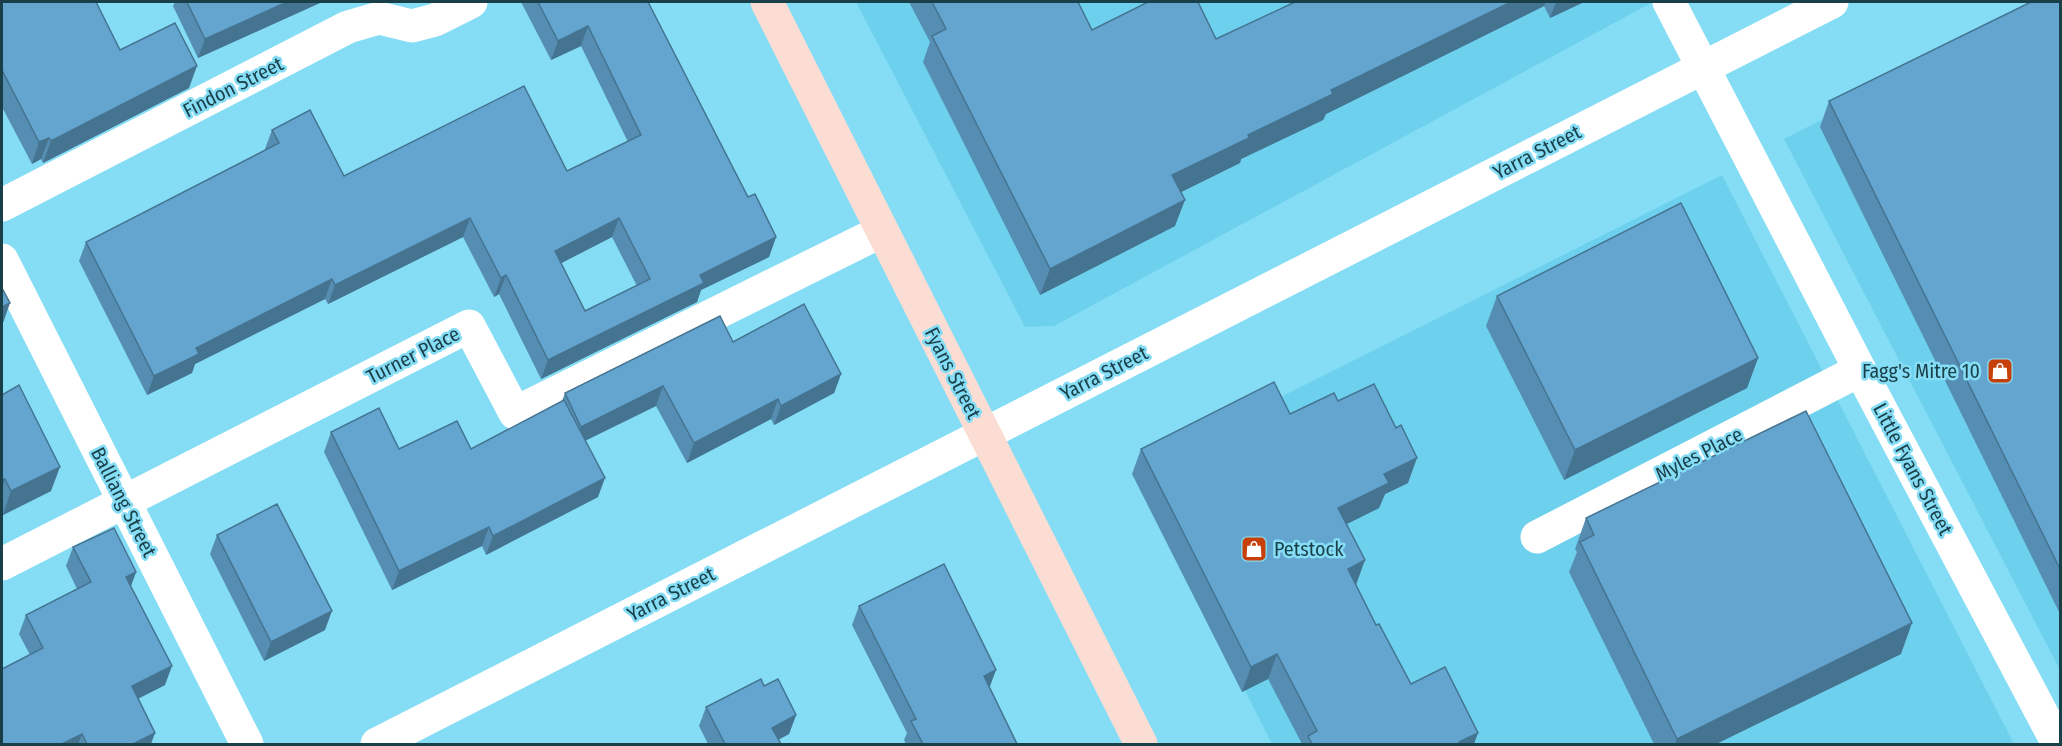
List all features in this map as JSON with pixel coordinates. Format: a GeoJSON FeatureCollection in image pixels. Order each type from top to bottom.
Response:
{"type":"FeatureCollection","features":[{"type":"Feature","properties":{"kind":"main road","name":"Fyans Street"},"geometry":{"type":"LineString","coordinates":[[767,2],[1141,744]]}},
{"type":"Feature","properties":{"kind":"street","name":"Findon Street"},"geometry":{"type":"LineString","coordinates":[[2,205],[348,27],[378,18],[412,26],[435,20],[471,2]]}},
{"type":"Feature","properties":{"kind":"street","name":"Little Fyans Street"},"geometry":{"type":"LineString","coordinates":[[1669,2],[2058,744]]}},
{"type":"Feature","properties":{"kind":"street","name":"Yarra Street"},"geometry":{"type":"LineString","coordinates":[[377,744],[1832,2]]}},
{"type":"Feature","properties":{"kind":"street","name":"Turner Place"},"geometry":{"type":"LineString","coordinates":[[2,564],[461,330],[469,327],[516,413],[882,231]]}},
{"type":"Feature","properties":{"kind":"street","name":"Balliang Street"},"geometry":{"type":"LineString","coordinates":[[2,260],[247,744]]}},
{"type":"Feature","properties":{"kind":"street","name":"Myles Place"},"geometry":{"type":"LineString","coordinates":[[1537,537],[1860,370]]}},
{"type":"Feature","properties":{"kind":"shaded area"},"geometry":{"type":"Polygon","coordinates":[[[856,2],[1653,2],[1054,326],[1025,327],[856,2]]]}},
{"type":"Feature","properties":{"kind":"shaded area","name":"Fagg's Mitre 10"},"geometry":{"type":"Polygon","coordinates":[[[2052,2],[2060,2],[2060,670],[1784,139],[2052,2]]]}},
{"type":"Feature","properties":{"kind":"shaded area"},"geometry":{"type":"Polygon","coordinates":[[[1722,175],[2014,744],[1272,744],[1134,471],[1722,175]]]}},
{"type":"Feature","properties":{"kind":"building"},"geometry":{"type":"Polygon","coordinates":[[[2,2],[96,2],[120,50],[175,23],[197,66],[51,141],[49,138],[39,142],[2,70],[2,2]]]}},
{"type":"Feature","properties":{"kind":"building"},"geometry":{"type":"Polygon","coordinates":[[[187,2],[287,2],[205,39],[187,2]]]}},
{"type":"Feature","properties":{"kind":"building"},"geometry":{"type":"Polygon","coordinates":[[[538,2],[648,2],[748,197],[755,194],[776,237],[700,275],[704,283],[548,360],[506,275],[501,278],[470,218],[335,285],[332,279],[196,348],[199,354],[154,376],[86,242],[279,143],[272,130],[310,110],[344,176],[524,86],[567,171],[641,135],[588,26],[558,41],[538,2]],[[619,218],[555,251],[585,311],[650,279],[619,218]]]}},
{"type":"Feature","properties":{"kind":"building"},"geometry":{"type":"Polygon","coordinates":[[[932,2],[1078,2],[1092,30],[1148,2],[1198,2],[1216,39],[1295,2],[1511,2],[1331,90],[1333,94],[1172,175],[1185,200],[1050,269],[932,36],[946,29],[932,2]]]}},
{"type":"Feature","properties":{"kind":"building","name":"Fagg's Mitre 10"},"geometry":{"type":"Polygon","coordinates":[[[2031,2],[2061,2],[2061,571],[1829,101],[2031,2]]]}},
{"type":"Feature","properties":{"kind":"building"},"geometry":{"type":"Polygon","coordinates":[[[1681,203],[1758,358],[1575,450],[1497,296],[1681,203]]]}},
{"type":"Feature","properties":{"kind":"building"},"geometry":{"type":"Polygon","coordinates":[[[2,288],[10,303],[2,307],[2,288]]]}},
{"type":"Feature","properties":{"kind":"building"},"geometry":{"type":"Polygon","coordinates":[[[804,304],[841,374],[781,406],[778,399],[694,443],[663,386],[581,427],[565,393],[720,316],[733,342],[804,304]]]}},
{"type":"Feature","properties":{"kind":"building"},"geometry":{"type":"Polygon","coordinates":[[[1274,382],[1290,414],[1334,393],[1338,401],[1374,384],[1396,428],[1401,425],[1417,458],[1384,474],[1389,483],[1338,508],[1365,560],[1348,569],[1376,625],[1379,624],[1411,684],[1445,667],[1478,733],[1459,742],[1461,744],[1312,744],[1308,736],[1317,731],[1277,654],[1251,667],[1141,449],[1274,382]]]}},
{"type":"Feature","properties":{"kind":"building"},"geometry":{"type":"Polygon","coordinates":[[[19,385],[60,467],[11,491],[5,479],[2,480],[2,395],[19,385]]]}},
{"type":"Feature","properties":{"kind":"building"},"geometry":{"type":"Polygon","coordinates":[[[564,400],[605,478],[493,536],[489,527],[399,571],[331,432],[379,408],[399,449],[457,421],[471,449],[564,400]]]}},
{"type":"Feature","properties":{"kind":"building"},"geometry":{"type":"Polygon","coordinates":[[[1806,411],[1912,623],[1677,739],[1580,542],[1594,535],[1586,518],[1806,411]]]}},
{"type":"Feature","properties":{"kind":"building"},"geometry":{"type":"Polygon","coordinates":[[[277,504],[332,611],[271,642],[217,535],[277,504]]]}},
{"type":"Feature","properties":{"kind":"building"},"geometry":{"type":"Polygon","coordinates":[[[114,528],[136,572],[126,577],[172,666],[132,686],[155,733],[133,744],[87,744],[82,734],[62,744],[2,744],[2,669],[43,648],[26,615],[91,582],[73,547],[114,528]]]}},
{"type":"Feature","properties":{"kind":"building"},"geometry":{"type":"Polygon","coordinates":[[[944,564],[996,670],[984,676],[1017,744],[923,744],[911,721],[916,719],[859,606],[944,564]]]}},
{"type":"Feature","properties":{"kind":"building"},"geometry":{"type":"Polygon","coordinates":[[[761,679],[764,686],[778,679],[796,715],[772,728],[781,744],[725,744],[706,707],[761,679]]]}},
{"type":"Feature","properties":{"kind":"place","name":"Fagg's Mitre 10"},"geometry":{"type":"Point","coordinates":[2000,371]}},
{"type":"Feature","properties":{"kind":"place","name":"Petstock"},"geometry":{"type":"Point","coordinates":[1254,549]}}]}
